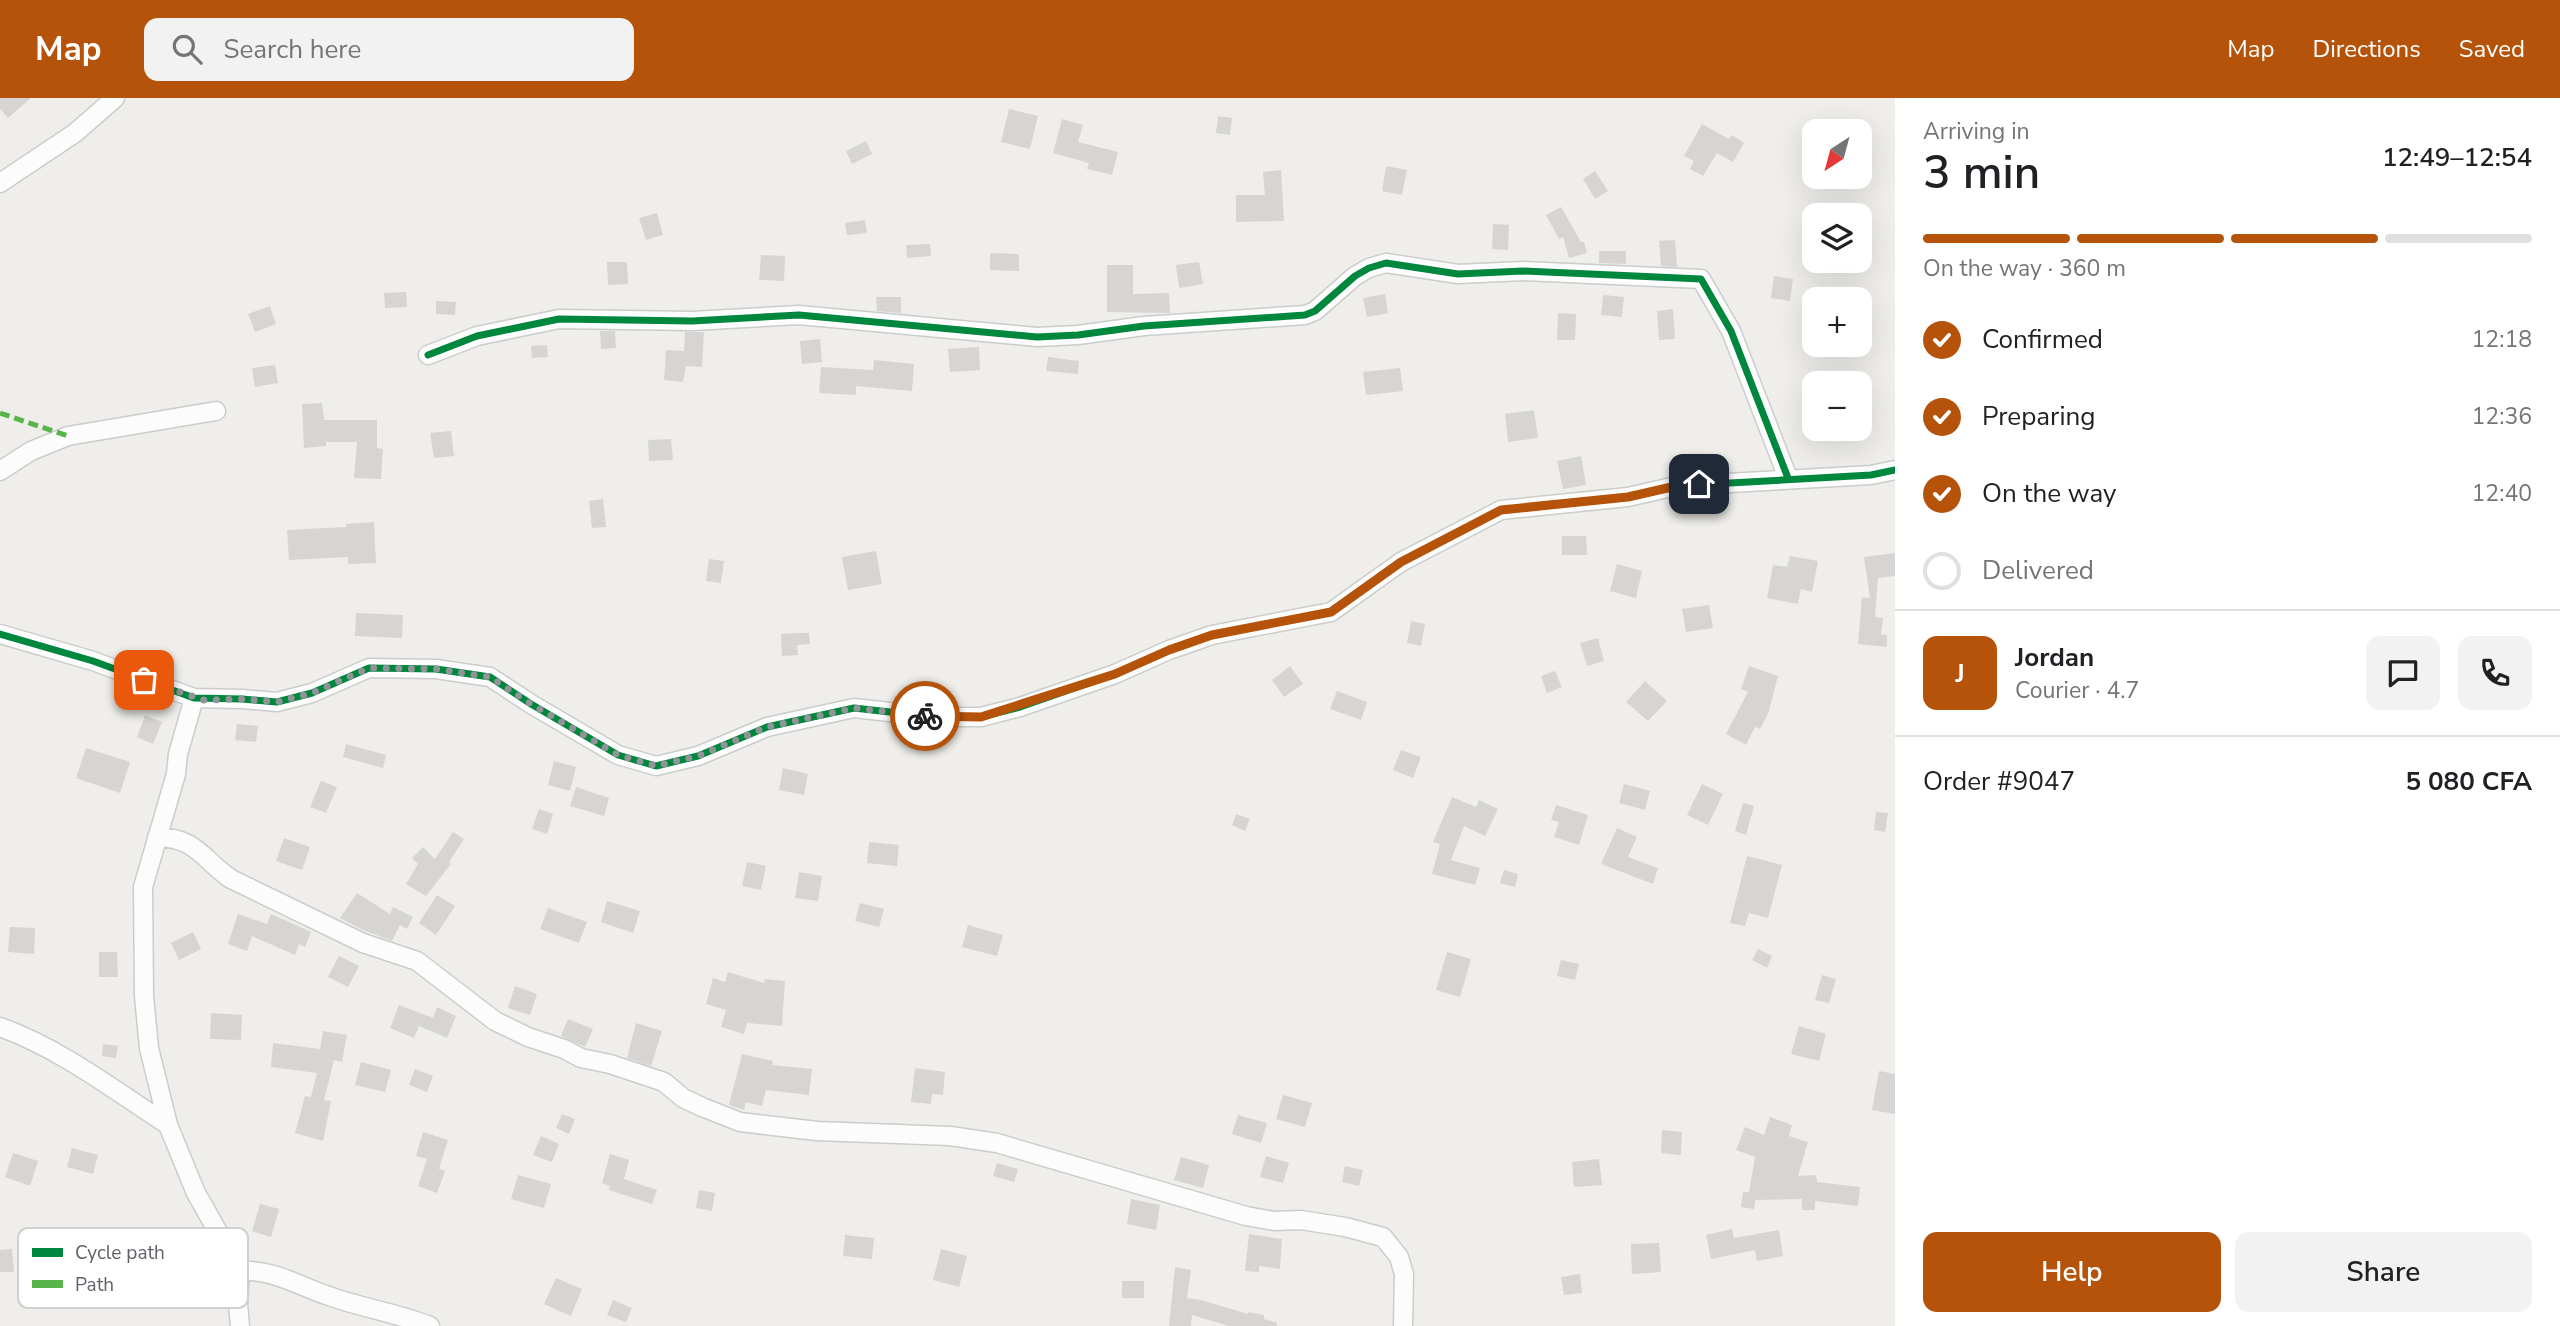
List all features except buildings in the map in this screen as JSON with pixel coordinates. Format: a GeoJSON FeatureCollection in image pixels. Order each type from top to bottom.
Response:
{"type":"FeatureCollection","features":[{"type":"Feature","properties":{"kind":"street"},"geometry":{"type":"LineString","coordinates":[[0,183],[75,133],[115,98]]}},
{"type":"Feature","properties":{"kind":"street"},"geometry":{"type":"LineString","coordinates":[[428,355],[477,336],[543,320],[559,319],[692,321],[799,314],[1037,337],[1305,315],[1315,311],[1355,275],[1386,263],[1458,274],[1523,271],[1700,279],[1731,331],[1788,478]]}},
{"type":"Feature","properties":{"kind":"street"},"geometry":{"type":"LineString","coordinates":[[0,471],[31,452],[68,436],[216,411]]}},
{"type":"Feature","properties":{"kind":"street"},"geometry":{"type":"LineString","coordinates":[[0,634],[93,661],[194,698],[277,702],[312,693],[369,668],[436,669],[490,677],[618,755],[656,766],[698,756],[767,727],[854,708],[934,717],[981,717],[1020,707],[1115,674],[1169,650],[1212,635],[1331,612],[1401,562],[1501,510],[1628,497],[1676,486],[1871,475],[1895,470]]}},
{"type":"Feature","properties":{"kind":"street"},"geometry":{"type":"LineString","coordinates":[[194,698],[178,754],[176,774],[143,887],[144,996],[149,1048],[168,1125],[196,1193],[216,1228]]}},
{"type":"Feature","properties":{"kind":"street"},"geometry":{"type":"LineString","coordinates":[[157,837],[177,838],[194,846],[232,879],[363,943],[416,961],[495,1021],[581,1058],[664,1082],[683,1098],[740,1122],[806,1130],[927,1135],[997,1143],[1245,1216],[1334,1225],[1384,1237],[1399,1257],[1404,1274],[1403,1326]]}},
{"type":"Feature","properties":{"kind":"street"},"geometry":{"type":"LineString","coordinates":[[0,1027],[23,1035],[83,1069],[168,1125]]}},
{"type":"Feature","properties":{"kind":"street"},"geometry":{"type":"LineString","coordinates":[[248,1271],[260,1270],[394,1320],[430,1326]]}},
{"type":"Feature","properties":{"kind":"street"},"geometry":{"type":"LineString","coordinates":[[238,1308],[240,1326]]}},
{"type":"Feature","properties":{"kind":"marked path"},"geometry":{"type":"LineString","coordinates":[[0,413],[68,436]]}},
{"type":"Feature","properties":{"kind":"cycle path"},"geometry":{"type":"LineString","coordinates":[[428,355],[477,336],[559,319],[692,321],[799,315],[1037,337],[1078,335],[1144,326],[1305,315],[1315,311],[1355,276],[1386,263],[1458,274],[1523,271],[1701,279],[1731,331],[1788,478]]}},
{"type":"Feature","properties":{"kind":"cycle path"},"geometry":{"type":"LineString","coordinates":[[0,634],[93,661],[194,698],[277,702],[312,693],[369,668],[436,669],[490,677],[618,755],[656,766],[698,756],[767,727],[854,708],[934,717],[981,717],[1020,707],[1115,674],[1169,650],[1212,635],[1331,612],[1401,562],[1501,510],[1628,497],[1676,486],[1871,475],[1895,470]]}},
{"type":"Feature","properties":{"kind":"way so far"},"geometry":{"type":"LineString","coordinates":[[144,680],[204,700],[277,702],[312,693],[369,668],[436,669],[490,677],[618,755],[656,766],[698,756],[767,727],[854,708],[925,716]]}},
{"type":"Feature","properties":{"kind":"route"},"geometry":{"type":"LineString","coordinates":[[925,716],[981,717],[1020,707],[1115,674],[1169,650],[1212,635],[1331,612],[1401,562],[1501,510],[1628,497],[1676,486],[1699,484]]}}]}
